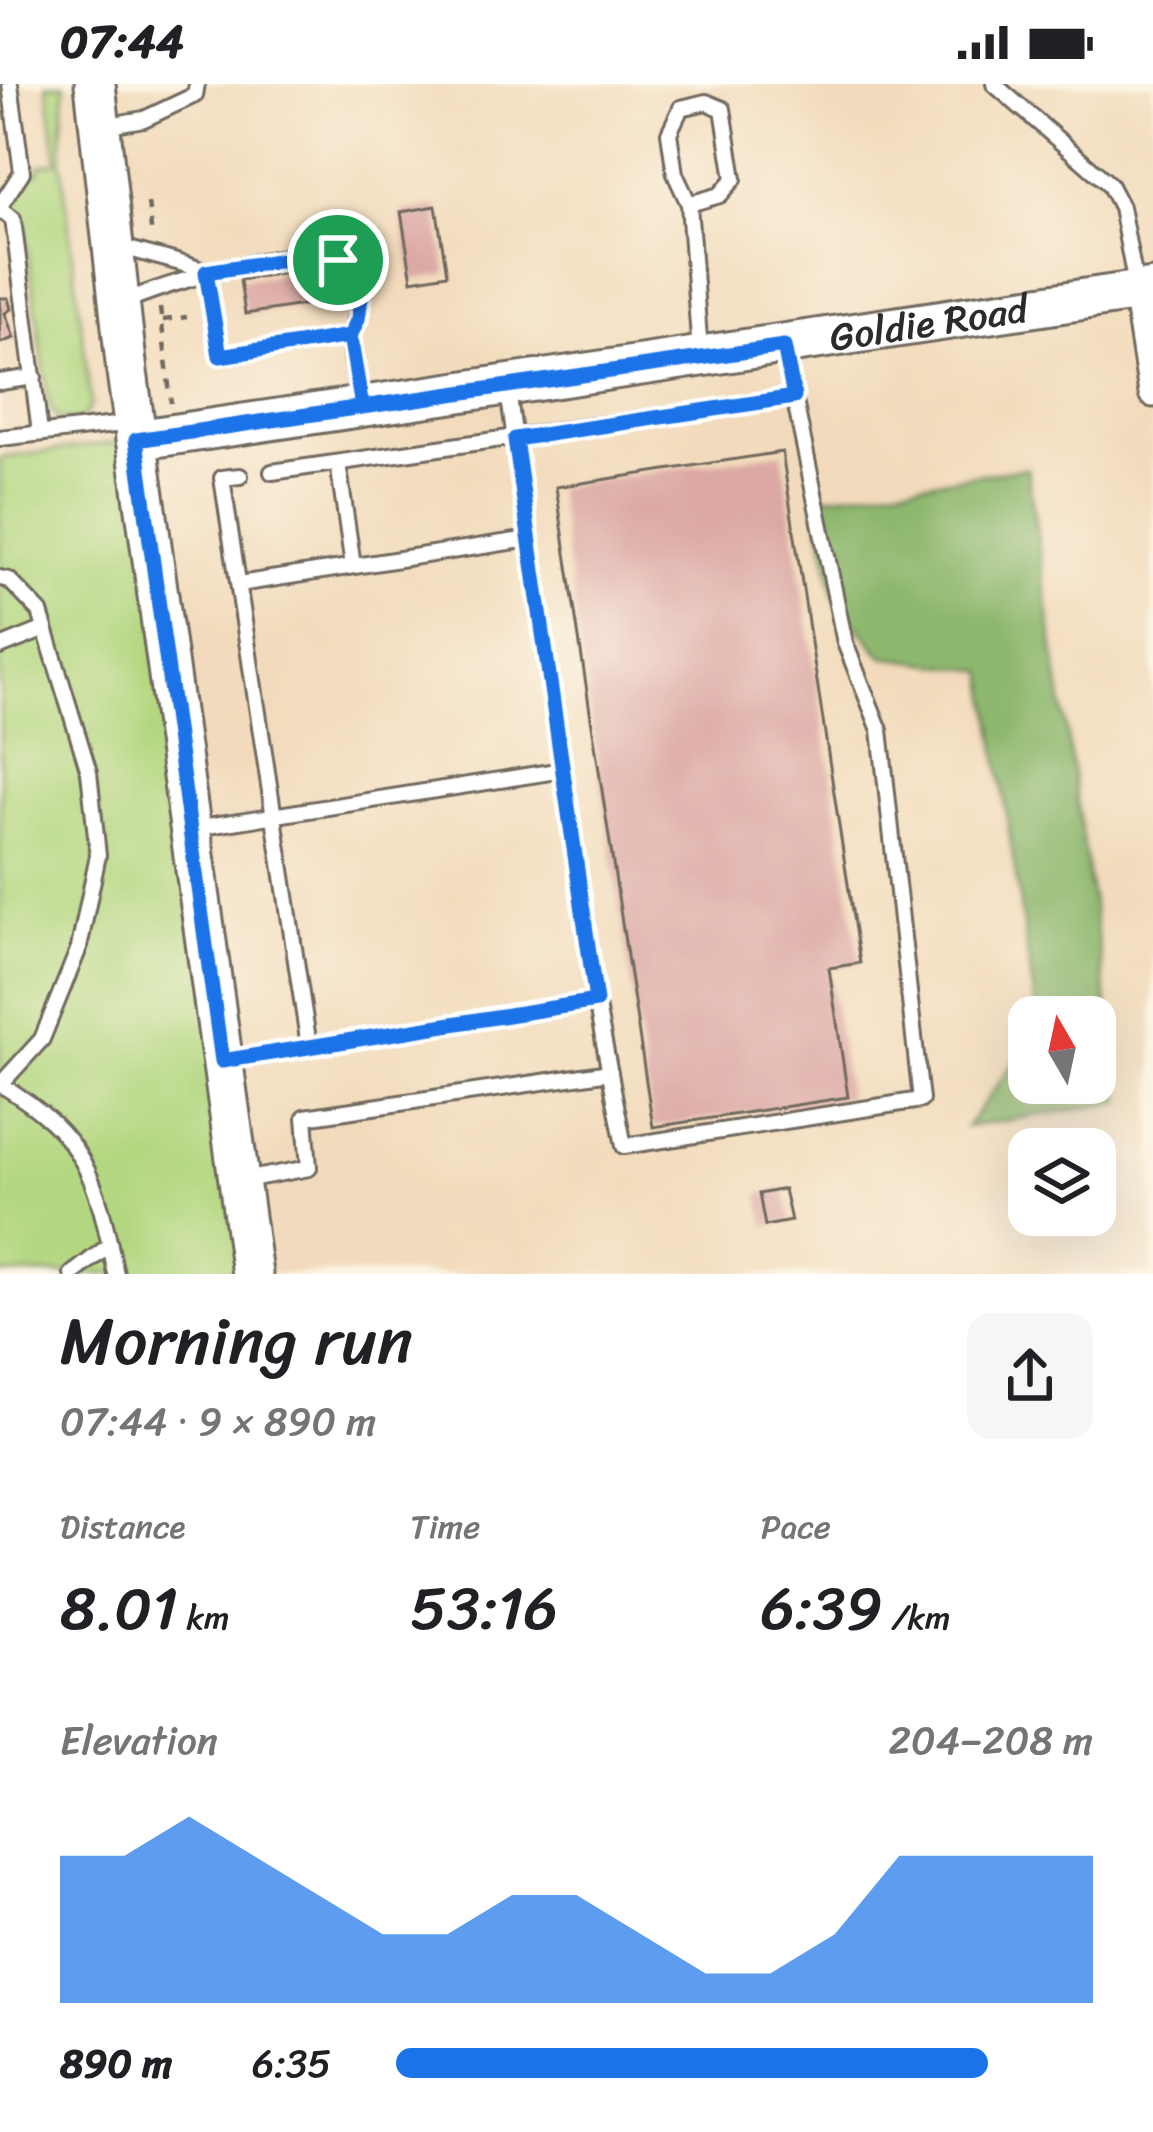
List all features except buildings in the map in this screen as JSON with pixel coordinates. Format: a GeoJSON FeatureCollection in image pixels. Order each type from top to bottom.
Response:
{"type":"FeatureCollection","features":[{"type":"Feature","properties":{"kind":"main road"},"geometry":{"type":"LineString","coordinates":[[94,84],[135,431],[252,1274]]}},
{"type":"Feature","properties":{"kind":"main road","name":"Goldie Road"},"geometry":{"type":"LineString","coordinates":[[135,431],[362,407],[1145,290]]}},
{"type":"Feature","properties":{"kind":"street"},"geometry":{"type":"LineString","coordinates":[[1145,290],[1153,393]]}},
{"type":"Feature","properties":{"kind":"lane"},"geometry":{"type":"LineString","coordinates":[[10,84],[22,172],[0,208],[13,219],[40,433]]}},
{"type":"Feature","properties":{"kind":"lane"},"geometry":{"type":"LineString","coordinates":[[100,126],[144,119],[195,95],[197,84]]}},
{"type":"Feature","properties":{"kind":"lane"},"geometry":{"type":"LineString","coordinates":[[994,84],[1109,184],[1121,207],[1145,290]]}},
{"type":"Feature","properties":{"kind":"lane"},"geometry":{"type":"LineString","coordinates":[[689,204],[720,195],[734,179],[723,109],[706,102],[681,108],[669,133],[675,174],[689,204],[700,358]]}},
{"type":"Feature","properties":{"kind":"lane"},"geometry":{"type":"LineString","coordinates":[[113,244],[206,272]]}},
{"type":"Feature","properties":{"kind":"lane"},"geometry":{"type":"LineString","coordinates":[[0,249],[17,246]]}},
{"type":"Feature","properties":{"kind":"lane"},"geometry":{"type":"LineString","coordinates":[[119,304],[206,272],[315,255],[338,260],[353,277],[361,298],[350,336],[362,407]]}},
{"type":"Feature","properties":{"kind":"lane"},"geometry":{"type":"LineString","coordinates":[[206,272],[220,356],[350,336]]}},
{"type":"Feature","properties":{"kind":"lane"},"geometry":{"type":"LineString","coordinates":[[507,386],[596,1001],[624,1146],[921,1100],[880,730],[845,643],[784,346]]}},
{"type":"Feature","properties":{"kind":"lane"},"geometry":{"type":"LineString","coordinates":[[0,382],[34,377]]}},
{"type":"Feature","properties":{"kind":"lane"},"geometry":{"type":"LineString","coordinates":[[272,472],[794,397]]}},
{"type":"Feature","properties":{"kind":"lane"},"geometry":{"type":"LineString","coordinates":[[0,438],[135,431]]}},
{"type":"Feature","properties":{"kind":"lane"},"geometry":{"type":"LineString","coordinates":[[338,463],[353,566]]}},
{"type":"Feature","properties":{"kind":"lane"},"geometry":{"type":"LineString","coordinates":[[239,476],[222,478],[309,1046]]}},
{"type":"Feature","properties":{"kind":"lane"},"geometry":{"type":"LineString","coordinates":[[239,584],[529,539]]}},
{"type":"Feature","properties":{"kind":"lane"},"geometry":{"type":"LineString","coordinates":[[0,578],[9,580],[40,612],[89,772],[98,856],[79,948],[42,1039],[0,1085],[49,1117],[77,1148],[94,1185],[116,1274]]}},
{"type":"Feature","properties":{"kind":"lane"},"geometry":{"type":"LineString","coordinates":[[0,647],[45,629]]}},
{"type":"Feature","properties":{"kind":"lane"},"geometry":{"type":"LineString","coordinates":[[190,829],[562,770]]}},
{"type":"Feature","properties":{"kind":"lane"},"geometry":{"type":"LineString","coordinates":[[222,1061],[596,1001]]}},
{"type":"Feature","properties":{"kind":"lane"},"geometry":{"type":"LineString","coordinates":[[239,1181],[309,1168],[305,1117],[610,1072]]}},
{"type":"Feature","properties":{"kind":"lane"},"geometry":{"type":"LineString","coordinates":[[73,1274],[110,1245]]}},
{"type":"Feature","properties":{"kind":"path"},"geometry":{"type":"LineString","coordinates":[[162,320],[188,317]]}},
{"type":"Feature","properties":{"kind":"green space"},"geometry":{"type":"Polygon","coordinates":[[[47,84],[65,84],[61,160],[91,404],[84,417],[70,421],[57,418],[49,406],[24,220],[8,205],[40,165],[57,162],[47,84]]]}},
{"type":"Feature","properties":{"kind":"green space"},"geometry":{"type":"Polygon","coordinates":[[[136,440],[252,1274],[0,1274],[0,458],[136,440]]]}},
{"type":"Feature","properties":{"kind":"green space"},"geometry":{"type":"Polygon","coordinates":[[[1027,468],[1106,996],[1034,996],[985,671],[883,657],[835,598],[814,498],[1027,468]]]}},
{"type":"Feature","properties":{"kind":"green space"},"geometry":{"type":"Polygon","coordinates":[[[1116,1062],[1122,1102],[1116,1103],[1116,1062]]]}},
{"type":"Feature","properties":{"kind":"green space"},"geometry":{"type":"Polygon","coordinates":[[[1008,1071],[1008,1104],[1110,1104],[966,1127],[1008,1071]]]}},
{"type":"Feature","properties":{"kind":"route"},"geometry":{"type":"LineString","coordinates":[[338,260],[315,255],[206,272],[220,356],[350,336],[362,407],[784,346],[794,397],[515,439],[596,1001],[222,1061],[136,440],[362,407],[350,336],[361,298],[353,277],[338,260]]}}]}
